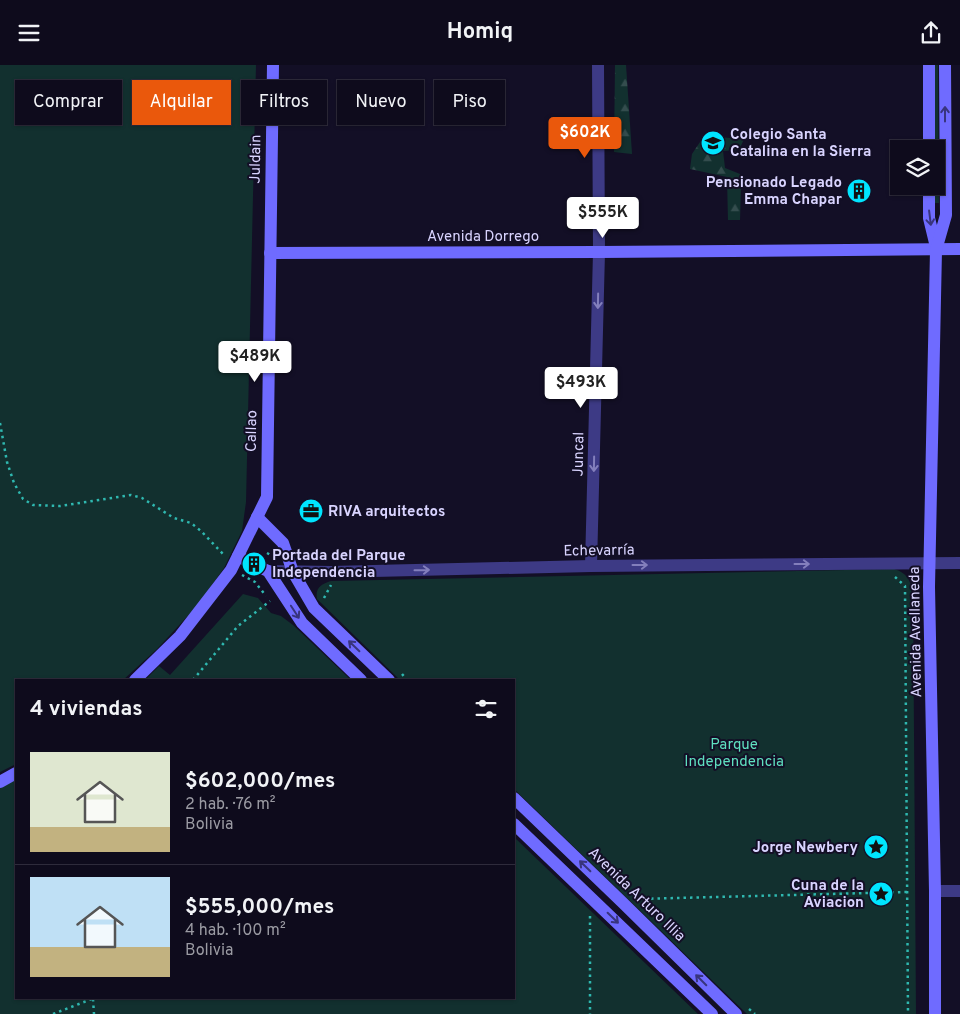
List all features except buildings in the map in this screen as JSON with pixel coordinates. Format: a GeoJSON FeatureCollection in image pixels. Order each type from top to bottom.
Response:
{"type":"FeatureCollection","features":[{"type":"Feature","properties":{"kind":"street","name":"Juldain"},"geometry":{"type":"LineString","coordinates":[[270,253],[273,65]]}},
{"type":"Feature","properties":{"kind":"street","name":"Juncal"},"geometry":{"type":"LineString","coordinates":[[591,565],[599,252],[598,65]]}},
{"type":"Feature","properties":{"kind":"street"},"geometry":{"type":"LineString","coordinates":[[929,65],[929,140]]}},
{"type":"Feature","properties":{"kind":"street"},"geometry":{"type":"LineString","coordinates":[[936,249],[946,215],[945,65]]}},
{"type":"Feature","properties":{"kind":"street"},"geometry":{"type":"LineString","coordinates":[[929,195],[929,218],[936,249]]}},
{"type":"Feature","properties":{"kind":"street","name":"Avenida Avellaneda"},"geometry":{"type":"LineString","coordinates":[[935,1014],[935,891],[929,587],[936,249]]}},
{"type":"Feature","properties":{"kind":"street","name":"Avenida Dorrego"},"geometry":{"type":"LineString","coordinates":[[270,253],[960,249]]}},
{"type":"Feature","properties":{"kind":"street","name":"Callao"},"geometry":{"type":"LineString","coordinates":[[136,679],[250,565],[257,517],[267,497],[270,253]]}},
{"type":"Feature","properties":{"kind":"street"},"geometry":{"type":"LineString","coordinates":[[257,517],[283,543],[293,572],[314,609],[395,677]]}},
{"type":"Feature","properties":{"kind":"street","name":"Echevarría"},"geometry":{"type":"LineString","coordinates":[[250,565],[293,572],[591,565],[960,563]]}},
{"type":"Feature","properties":{"kind":"street"},"geometry":{"type":"LineString","coordinates":[[250,565],[302,623],[360,679]]}},
{"type":"Feature","properties":{"kind":"street"},"geometry":{"type":"LineString","coordinates":[[0,782],[15,774]]}},
{"type":"Feature","properties":{"kind":"street","name":"Avenida Arturo Illia"},"geometry":{"type":"LineString","coordinates":[[515,800],[736,1014]]}},
{"type":"Feature","properties":{"kind":"street"},"geometry":{"type":"LineString","coordinates":[[515,825],[712,1014]]}},
{"type":"Feature","properties":{"kind":"street"},"geometry":{"type":"LineString","coordinates":[[935,891],[960,891]]}},
{"type":"Feature","properties":{"kind":"path"},"geometry":{"type":"LineString","coordinates":[[0,423],[7,462],[14,483],[23,499],[32,505],[60,506],[131,495],[142,498],[174,518],[191,523],[250,565]]}},
{"type":"Feature","properties":{"kind":"path"},"geometry":{"type":"LineString","coordinates":[[893,575],[904,586],[908,1014]]}},
{"type":"Feature","properties":{"kind":"path"},"geometry":{"type":"LineString","coordinates":[[255,582],[263,591]]}},
{"type":"Feature","properties":{"kind":"path"},"geometry":{"type":"LineString","coordinates":[[323,599],[331,584]]}},
{"type":"Feature","properties":{"kind":"path"},"geometry":{"type":"LineString","coordinates":[[194,679],[238,626],[270,601]]}},
{"type":"Feature","properties":{"kind":"path"},"geometry":{"type":"LineString","coordinates":[[635,899],[907,892]]}},
{"type":"Feature","properties":{"kind":"path"},"geometry":{"type":"LineString","coordinates":[[590,916],[590,1014]]}},
{"type":"Feature","properties":{"kind":"path"},"geometry":{"type":"LineString","coordinates":[[53,1014],[92,999]]}},
{"type":"Feature","properties":{"kind":"path"},"geometry":{"type":"LineString","coordinates":[[94,1014],[95,999]]}},
{"type":"Feature","properties":{"kind":"green space"},"geometry":{"type":"Polygon","coordinates":[[[0,65],[256,65],[256,80],[241,80],[241,125],[255,125],[246,502],[242,531],[224,568],[196,607],[157,649],[124,679],[15,679],[15,764],[0,772],[0,65]]]}},
{"type":"Feature","properties":{"kind":"green space"},"geometry":{"type":"Polygon","coordinates":[[[615,65],[626,65],[632,154],[614,152],[615,65]]]}},
{"type":"Feature","properties":{"kind":"green space"},"geometry":{"type":"Polygon","coordinates":[[[933,65],[938,65],[939,140],[934,140],[933,65]]]}},
{"type":"Feature","properties":{"kind":"green space"},"geometry":{"type":"Polygon","coordinates":[[[704,136],[744,139],[739,150],[723,151],[725,168],[740,174],[740,220],[728,220],[727,177],[690,169],[692,154],[704,136]]]}},
{"type":"Feature","properties":{"kind":"green space"},"geometry":{"type":"Polygon","coordinates":[[[934,195],[939,195],[939,203],[934,203],[934,195]]]}},
{"type":"Feature","properties":{"kind":"green space","name":"Parque Independencia"},"geometry":{"type":"Polygon","coordinates":[[[894,569],[902,572],[907,577],[913,590],[916,1014],[747,1014],[515,790],[515,679],[399,679],[317,599],[317,592],[320,587],[331,581],[894,569]]]}},
{"type":"Feature","properties":{"kind":"green space"},"geometry":{"type":"Polygon","coordinates":[[[243,594],[258,598],[271,613],[281,616],[293,625],[350,679],[146,679],[159,666],[170,675],[243,594]]]}},
{"type":"Feature","properties":{"kind":"green space"},"geometry":{"type":"Polygon","coordinates":[[[15,780],[15,999],[515,999],[515,838],[698,1014],[0,1014],[0,788],[15,780]]]}},
{"type":"Feature","properties":{"kind":"place","name":"Colegio Santa Catalina en la Sierra"},"geometry":{"type":"Point","coordinates":[713,143]}},
{"type":"Feature","properties":{"kind":"place","name":"Pensionado Legado Emma Chapar"},"geometry":{"type":"Point","coordinates":[859,191]}},
{"type":"Feature","properties":{"kind":"place","name":"RIVA arquitectos"},"geometry":{"type":"Point","coordinates":[311,511]}},
{"type":"Feature","properties":{"kind":"place","name":"Portada del Parque Independencia"},"geometry":{"type":"Point","coordinates":[254,564]}},
{"type":"Feature","properties":{"kind":"place","name":"Jorge Newbery"},"geometry":{"type":"Point","coordinates":[876,847]}},
{"type":"Feature","properties":{"kind":"place","name":"Cuna de la Aviacion"},"geometry":{"type":"Point","coordinates":[881,894]}}]}
